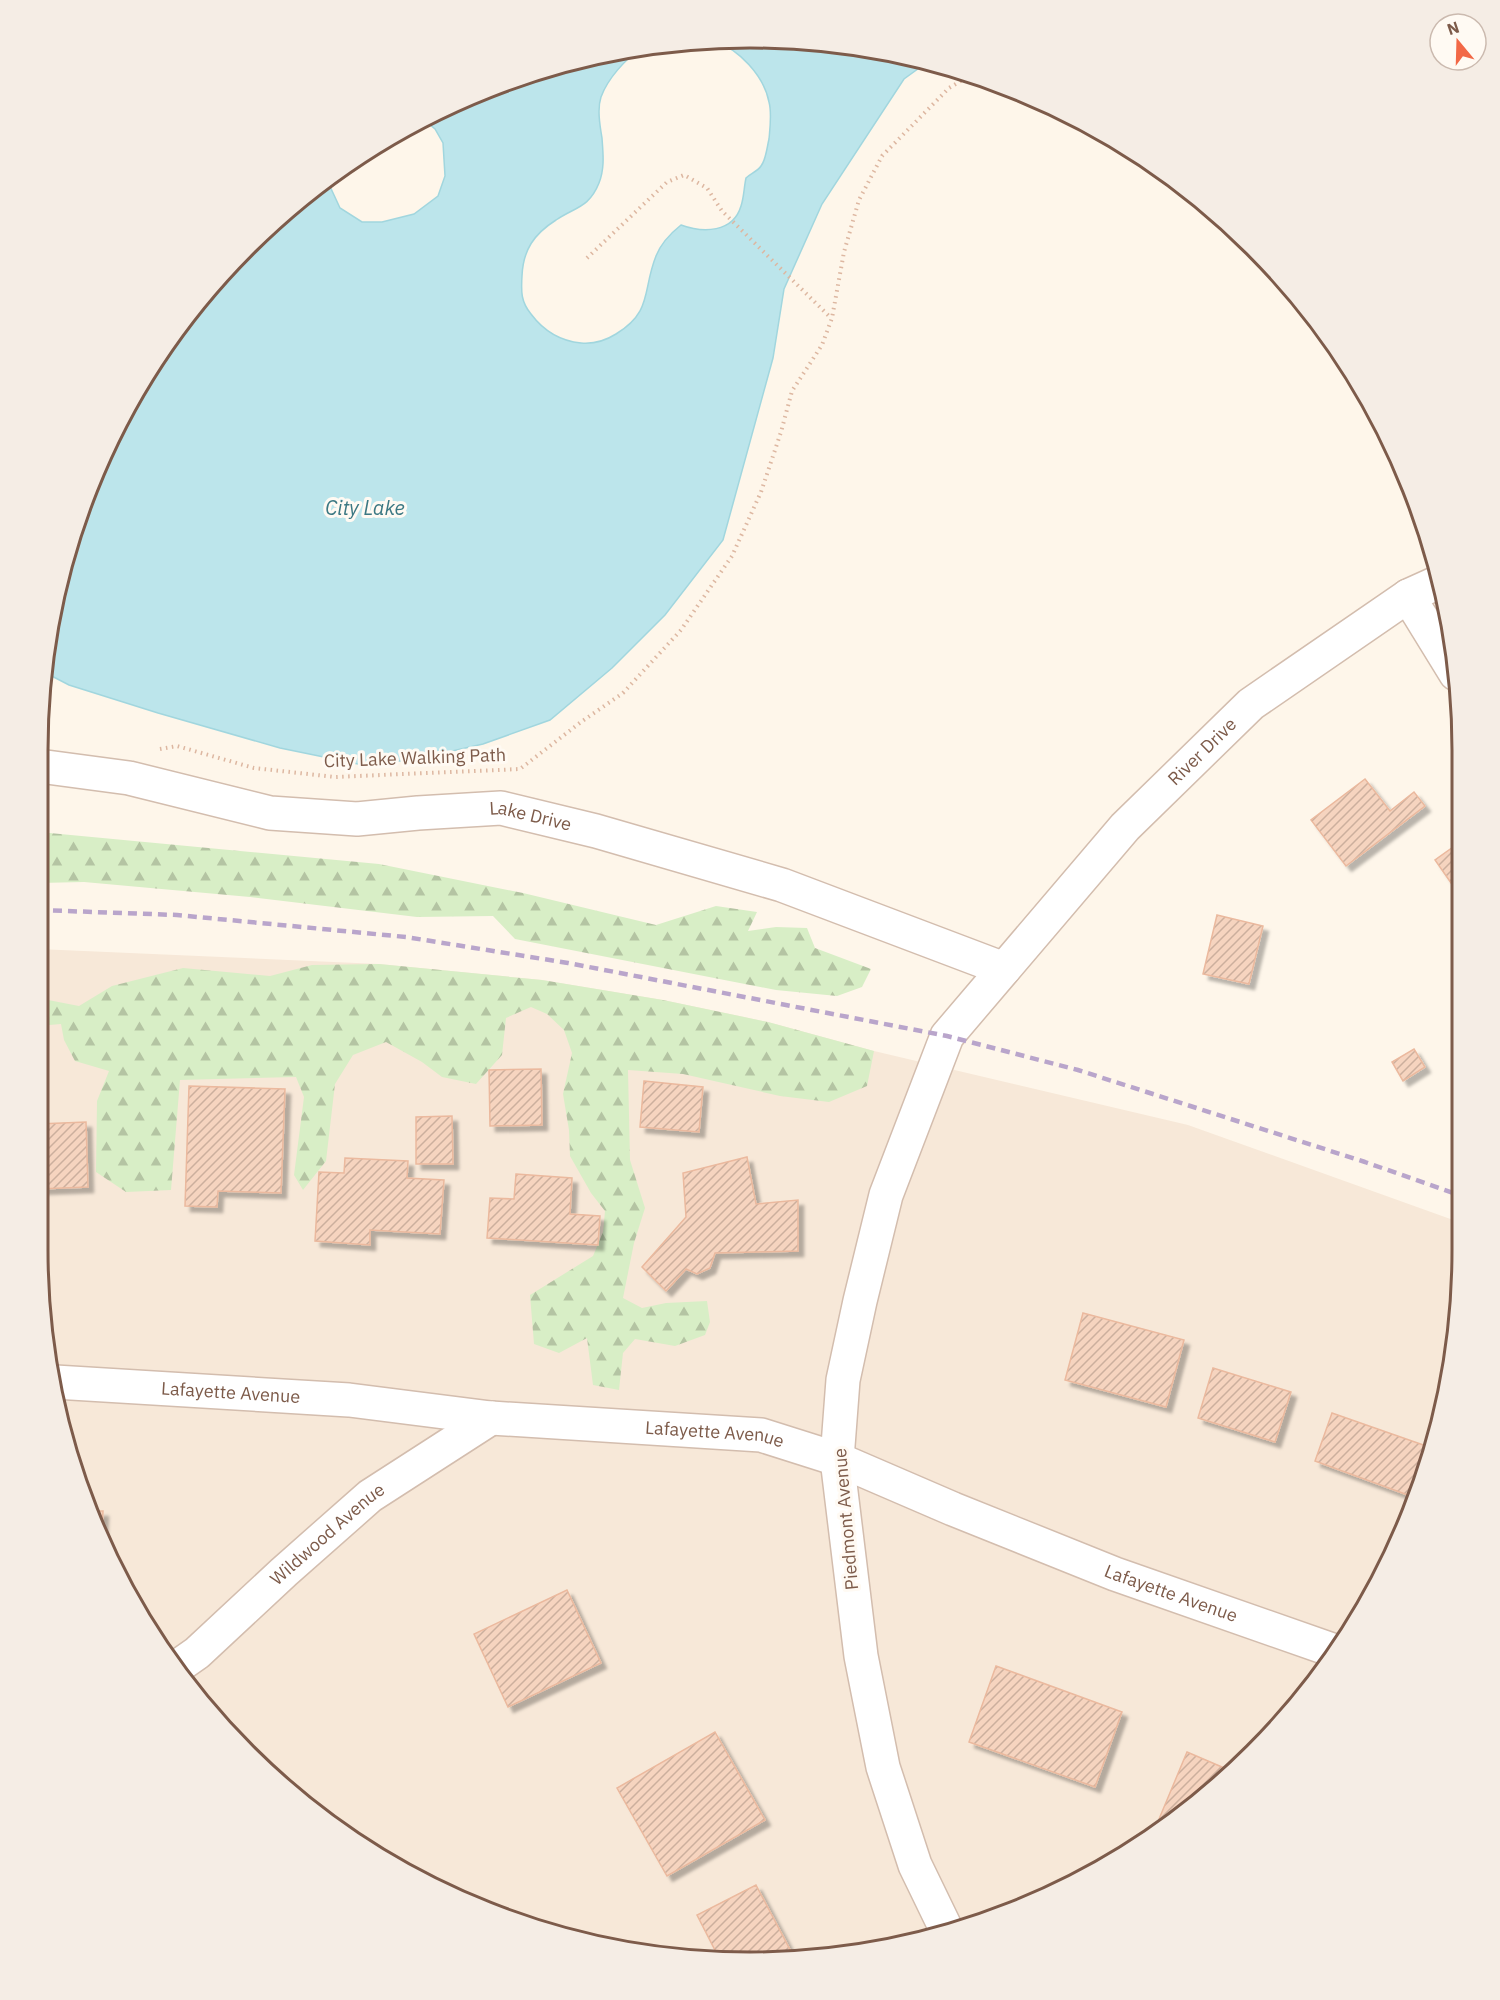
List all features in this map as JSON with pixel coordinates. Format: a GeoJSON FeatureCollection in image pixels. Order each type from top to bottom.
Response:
{"type":"FeatureCollection","features":[{"type":"Feature","properties":{"kind":"street","name":"River Drive"},"geometry":{"type":"LineString","coordinates":[[947,1036],[1125,827],[1251,704],[1408,596],[1432,585]]}},
{"type":"Feature","properties":{"kind":"street"},"geometry":{"type":"LineString","coordinates":[[1408,596],[1446,658]]}},
{"type":"Feature","properties":{"kind":"street","name":"Lake Drive"},"geometry":{"type":"LineString","coordinates":[[48,767],[129,778],[270,813],[357,819],[501,808],[596,831],[782,885],[1004,969]]}},
{"type":"Feature","properties":{"kind":"street","name":"Piedmont Avenue"},"geometry":{"type":"LineString","coordinates":[[944,1924],[915,1865],[883,1767],[861,1656],[837,1460],[843,1380],[886,1195],[947,1036]]}},
{"type":"Feature","properties":{"kind":"street","name":"Lafayette Avenue"},"geometry":{"type":"LineString","coordinates":[[60,1382],[349,1400],[491,1418],[761,1435],[837,1460],[1115,1574],[1328,1648]]}},
{"type":"Feature","properties":{"kind":"street","name":"Wildwood Avenue"},"geometry":{"type":"LineString","coordinates":[[187,1660],[370,1496],[491,1418]]}},
{"type":"Feature","properties":{"kind":"path","name":"City Lake Walking Path"},"geometry":{"type":"LineString","coordinates":[[158,749],[177,746],[254,768],[335,777],[520,769],[623,693],[687,621],[732,556],[761,492],[792,391],[822,345],[832,318],[844,252],[859,200],[882,156],[950,88],[961,81]]}},
{"type":"Feature","properties":{"kind":"path"},"geometry":{"type":"LineString","coordinates":[[587,258],[667,182],[684,175],[707,188],[722,212],[832,318]]}},
{"type":"Feature","properties":{"kind":"shaded area"},"geometry":{"type":"Polygon","coordinates":[[[48,949],[379,964],[542,980],[663,1000],[768,1022],[874,1051],[1188,1125],[1452,1220],[1446,1342],[1439,1387],[1428,1432],[1399,1519],[1380,1560],[1334,1640],[1278,1713],[1213,1778],[1140,1834],[1060,1880],[976,1915],[887,1939],[842,1946],[750,1952],[704,1950],[613,1939],[568,1928],[481,1899],[440,1880],[360,1834],[323,1807],[287,1778],[222,1713],[166,1640],[142,1601],[101,1519],[85,1476],[61,1387],[50,1296],[48,949]]]}},
{"type":"Feature","properties":{"kind":"green space"},"geometry":{"type":"Polygon","coordinates":[[[48,833],[379,864],[523,893],[656,925],[716,906],[757,912],[748,931],[776,927],[807,928],[815,948],[871,969],[862,987],[837,996],[776,990],[515,939],[493,916],[417,917],[250,897],[84,882],[48,883],[48,833]]]}},
{"type":"Feature","properties":{"kind":"green space"},"geometry":{"type":"Polygon","coordinates":[[[379,964],[542,980],[663,1000],[768,1022],[874,1051],[867,1086],[829,1102],[780,1096],[683,1074],[628,1070],[630,1160],[645,1208],[634,1243],[623,1298],[642,1308],[666,1303],[707,1301],[710,1322],[705,1335],[675,1346],[635,1339],[623,1353],[619,1390],[593,1385],[587,1338],[559,1353],[534,1344],[530,1295],[593,1256],[603,1232],[605,1211],[591,1193],[570,1156],[569,1130],[563,1094],[572,1053],[564,1030],[547,1014],[531,1007],[506,1018],[502,1055],[476,1084],[442,1077],[422,1062],[386,1042],[353,1055],[335,1084],[326,1161],[303,1190],[294,1175],[304,1097],[296,1077],[180,1080],[171,1190],[126,1192],[96,1172],[97,1101],[109,1071],[75,1061],[64,1040],[61,1024],[48,1025],[48,1000],[79,1006],[112,986],[183,968],[270,976],[312,965],[379,964]]]}},
{"type":"Feature","properties":{"kind":"water","name":"City Lake"},"geometry":{"type":"Polygon","coordinates":[[[750,48],[842,54],[918,69],[904,79],[822,204],[784,289],[773,358],[723,540],[665,615],[612,668],[550,720],[483,744],[413,760],[358,764],[280,748],[69,685],[52,676],[61,613],[72,568],[101,481],[120,440],[166,360],[193,323],[222,287],[287,222],[330,188],[340,208],[362,222],[382,222],[414,214],[438,196],[445,176],[443,143],[430,125],[481,101],[524,85],[568,72],[628,59],[608,83],[601,97],[599,112],[603,166],[595,191],[591,198],[581,206],[556,220],[536,237],[527,251],[523,267],[523,301],[541,325],[553,334],[573,342],[599,342],[616,334],[636,317],[645,300],[656,256],[674,231],[681,225],[690,228],[716,229],[731,221],[741,206],[746,178],[763,163],[769,139],[770,106],[756,73],[730,49],[750,48]]]}},
{"type":"Feature","properties":{"kind":"building"},"geometry":{"type":"Polygon","coordinates":[[[1365,779],[1390,811],[1414,792],[1425,806],[1346,866],[1311,820],[1365,779]]]}},
{"type":"Feature","properties":{"kind":"building"},"geometry":{"type":"Polygon","coordinates":[[[1452,848],[1452,884],[1435,860],[1452,848]]]}},
{"type":"Feature","properties":{"kind":"building"},"geometry":{"type":"Polygon","coordinates":[[[1217,915],[1263,926],[1249,984],[1203,974],[1217,915]]]}},
{"type":"Feature","properties":{"kind":"building"},"geometry":{"type":"Polygon","coordinates":[[[1414,1049],[1425,1067],[1403,1081],[1392,1062],[1414,1049]]]}},
{"type":"Feature","properties":{"kind":"building"},"geometry":{"type":"Polygon","coordinates":[[[541,1069],[542,1125],[490,1126],[489,1070],[541,1069]]]}},
{"type":"Feature","properties":{"kind":"building"},"geometry":{"type":"Polygon","coordinates":[[[644,1081],[703,1087],[699,1132],[640,1127],[644,1081]]]}},
{"type":"Feature","properties":{"kind":"building"},"geometry":{"type":"Polygon","coordinates":[[[189,1086],[285,1089],[281,1193],[218,1191],[217,1207],[185,1206],[189,1086]]]}},
{"type":"Feature","properties":{"kind":"building"},"geometry":{"type":"Polygon","coordinates":[[[452,1116],[453,1164],[416,1164],[416,1117],[452,1116]]]}},
{"type":"Feature","properties":{"kind":"building"},"geometry":{"type":"Polygon","coordinates":[[[86,1122],[88,1187],[48,1189],[48,1124],[86,1122]]]}},
{"type":"Feature","properties":{"kind":"building"},"geometry":{"type":"Polygon","coordinates":[[[747,1157],[756,1204],[798,1200],[798,1251],[715,1253],[710,1268],[697,1274],[686,1269],[666,1291],[642,1267],[686,1217],[683,1173],[747,1157]]]}},
{"type":"Feature","properties":{"kind":"building"},"geometry":{"type":"Polygon","coordinates":[[[345,1158],[408,1161],[407,1178],[444,1180],[440,1234],[370,1230],[370,1245],[315,1241],[319,1172],[344,1173],[345,1158]]]}},
{"type":"Feature","properties":{"kind":"building"},"geometry":{"type":"Polygon","coordinates":[[[516,1174],[572,1178],[570,1214],[600,1216],[598,1245],[487,1238],[490,1198],[514,1199],[516,1174]]]}},
{"type":"Feature","properties":{"kind":"building"},"geometry":{"type":"Polygon","coordinates":[[[1083,1313],[1184,1340],[1166,1407],[1065,1380],[1083,1313]]]}},
{"type":"Feature","properties":{"kind":"building"},"geometry":{"type":"Polygon","coordinates":[[[1213,1368],[1291,1392],[1275,1442],[1198,1418],[1213,1368]]]}},
{"type":"Feature","properties":{"kind":"building"},"geometry":{"type":"Polygon","coordinates":[[[1332,1413],[1424,1445],[1408,1495],[1315,1461],[1332,1413]]]}},
{"type":"Feature","properties":{"kind":"building"},"geometry":{"type":"Polygon","coordinates":[[[98,1511],[103,1511],[102,1522],[98,1511]]]}},
{"type":"Feature","properties":{"kind":"building"},"geometry":{"type":"Polygon","coordinates":[[[567,1590],[601,1663],[508,1707],[474,1634],[567,1590]]]}},
{"type":"Feature","properties":{"kind":"building"},"geometry":{"type":"Polygon","coordinates":[[[996,1666],[1122,1712],[1095,1787],[969,1742],[996,1666]]]}},
{"type":"Feature","properties":{"kind":"building"},"geometry":{"type":"Polygon","coordinates":[[[715,1732],[765,1820],[667,1876],[617,1788],[715,1732]]]}},
{"type":"Feature","properties":{"kind":"building"},"geometry":{"type":"Polygon","coordinates":[[[1187,1752],[1224,1768],[1177,1807],[1159,1819],[1187,1752]]]}},
{"type":"Feature","properties":{"kind":"building"},"geometry":{"type":"Polygon","coordinates":[[[756,1885],[790,1950],[715,1950],[697,1915],[756,1885]]]}},
{"type":"Feature","properties":{"kind":"railway"},"geometry":{"type":"LineString","coordinates":[[48,910],[177,915],[406,937],[568,963],[947,1036],[1078,1070],[1365,1162],[1452,1193]]}}]}
